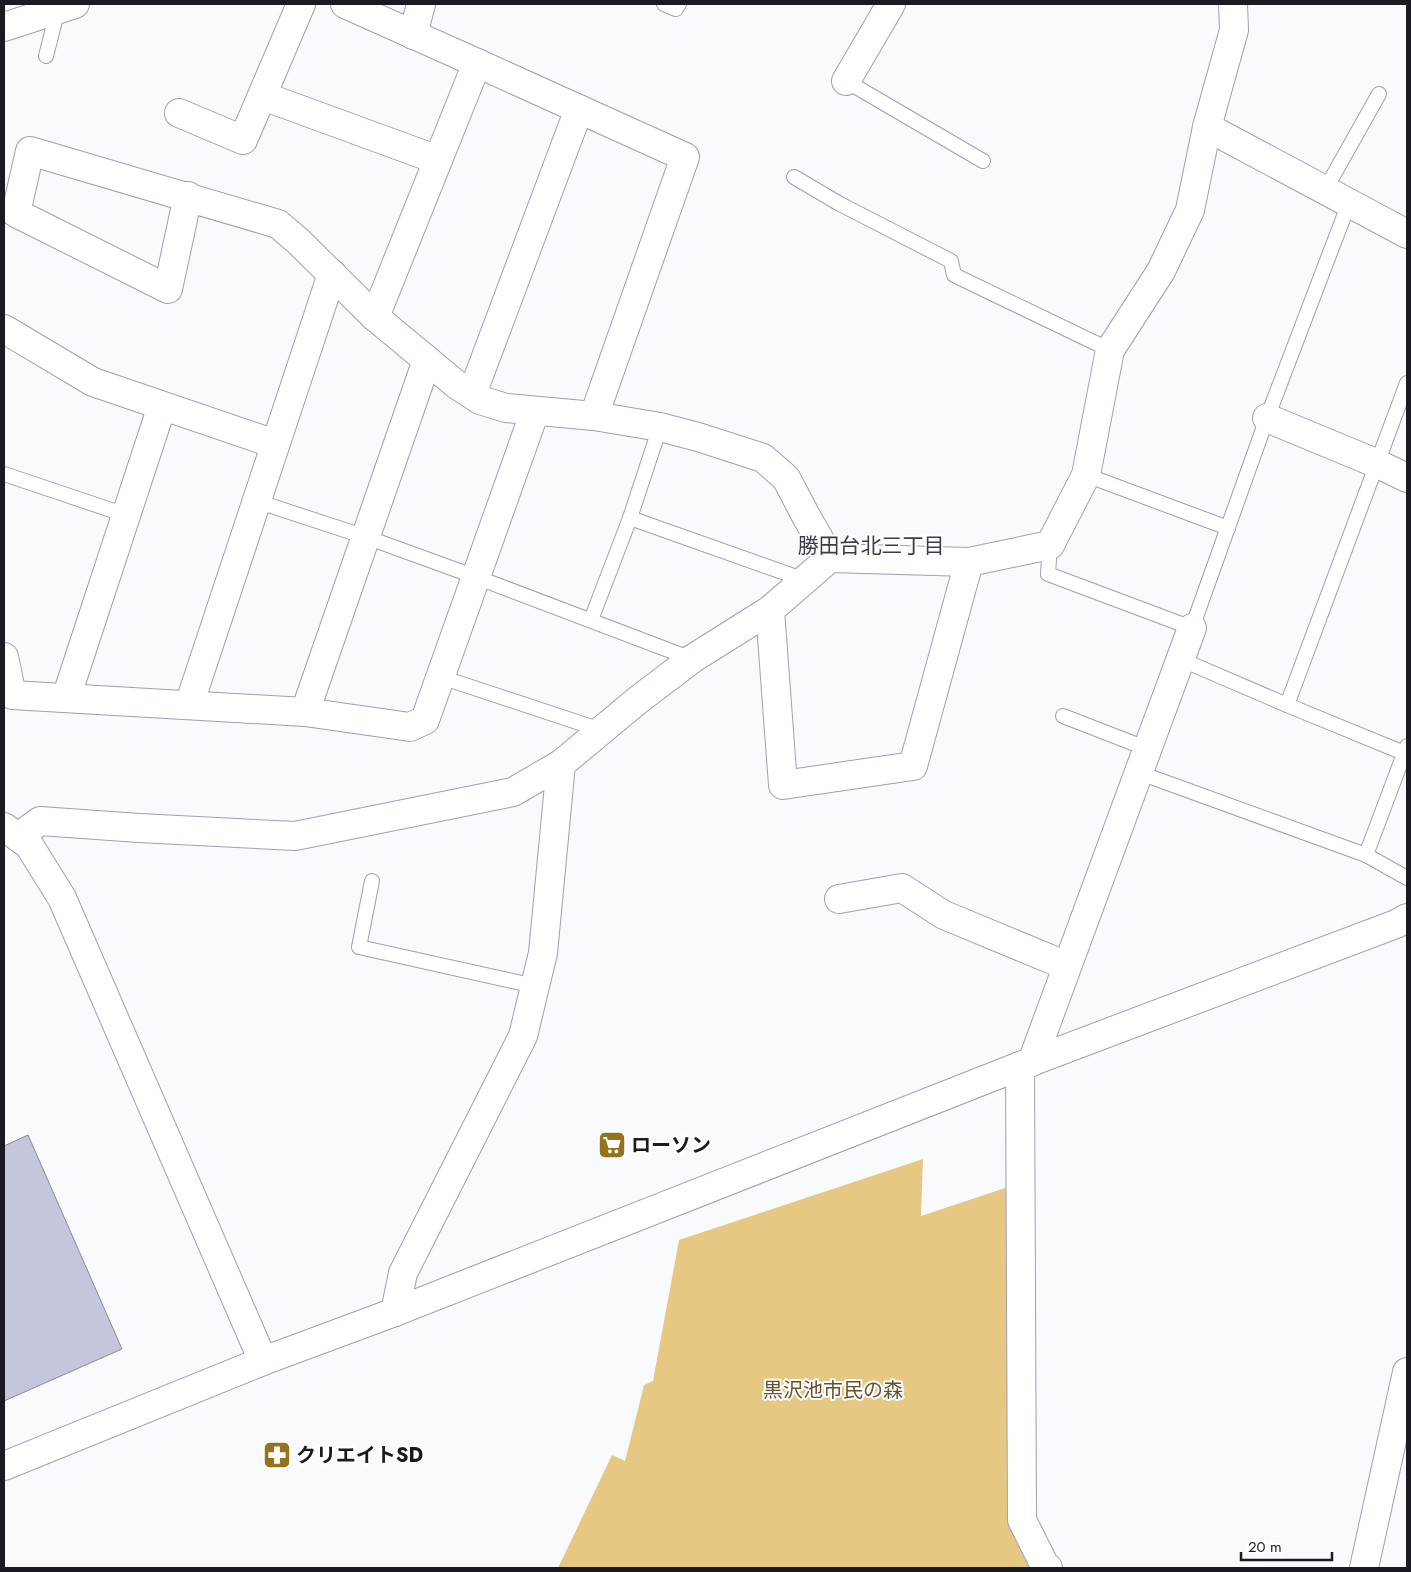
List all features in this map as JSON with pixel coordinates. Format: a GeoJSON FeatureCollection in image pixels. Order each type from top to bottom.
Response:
{"type":"FeatureCollection","features":[{"type":"Feature","properties":{"kind":"street"},"geometry":{"type":"LineString","coordinates":[[178,113],[243,140],[301,4]]}},
{"type":"Feature","properties":{"kind":"street"},"geometry":{"type":"LineString","coordinates":[[345,4],[685,157],[594,416]]}},
{"type":"Feature","properties":{"kind":"street"},"geometry":{"type":"LineString","coordinates":[[413,34],[421,4]]}},
{"type":"Feature","properties":{"kind":"street"},"geometry":{"type":"LineString","coordinates":[[846,81],[891,4]]}},
{"type":"Feature","properties":{"kind":"street"},"geometry":{"type":"LineString","coordinates":[[11,832],[40,821],[294,836],[513,792],[560,764],[638,700],[692,659],[770,610],[830,558],[969,562],[1050,545],[1086,475],[1110,350],[1161,271],[1190,210],[1207,127],[1234,30],[1233,4]]}},
{"type":"Feature","properties":{"kind":"street"},"geometry":{"type":"LineString","coordinates":[[4,27],[67,6]]}},
{"type":"Feature","properties":{"kind":"street"},"geometry":{"type":"LineString","coordinates":[[375,317],[477,63]]}},
{"type":"Feature","properties":{"kind":"street"},"geometry":{"type":"LineString","coordinates":[[263,96],[438,160]]}},
{"type":"Feature","properties":{"kind":"street"},"geometry":{"type":"LineString","coordinates":[[472,394],[579,109]]}},
{"type":"Feature","properties":{"kind":"street"},"geometry":{"type":"LineString","coordinates":[[1207,127],[1407,234]]}},
{"type":"Feature","properties":{"kind":"street"},"geometry":{"type":"LineString","coordinates":[[188,196],[168,289],[16,213],[30,151],[188,196],[278,224],[375,317],[457,385],[480,400],[506,408],[594,416],[660,427],[763,458],[786,478],[830,558]]}},
{"type":"Feature","properties":{"kind":"street"},"geometry":{"type":"LineString","coordinates":[[189,705],[332,274]]}},
{"type":"Feature","properties":{"kind":"street"},"geometry":{"type":"LineString","coordinates":[[4,329],[93,382],[275,444]]}},
{"type":"Feature","properties":{"kind":"street"},"geometry":{"type":"LineString","coordinates":[[305,712],[427,360]]}},
{"type":"Feature","properties":{"kind":"street"},"geometry":{"type":"LineString","coordinates":[[66,698],[162,406]]}},
{"type":"Feature","properties":{"kind":"street"},"geometry":{"type":"LineString","coordinates":[[4,657],[12,695],[305,712],[410,727],[425,720],[535,411]]}},
{"type":"Feature","properties":{"kind":"street"},"geometry":{"type":"LineString","coordinates":[[1267,418],[1407,478]]}},
{"type":"Feature","properties":{"kind":"street"},"geometry":{"type":"LineString","coordinates":[[770,610],[783,785],[913,766],[969,562]]}},
{"type":"Feature","properties":{"kind":"street"},"geometry":{"type":"LineString","coordinates":[[1048,1568],[1044,1564],[1022,1520],[1026,1064],[1067,966],[1192,628]]}},
{"type":"Feature","properties":{"kind":"street"},"geometry":{"type":"LineString","coordinates":[[395,1312],[403,1274],[523,1036],[543,953],[560,764]]}},
{"type":"Feature","properties":{"kind":"street"},"geometry":{"type":"LineString","coordinates":[[11,832],[29,844],[62,898],[263,1361]]}},
{"type":"Feature","properties":{"kind":"street"},"geometry":{"type":"LineString","coordinates":[[838,898],[902,888],[944,915],[1067,966]]}},
{"type":"Feature","properties":{"kind":"street"},"geometry":{"type":"LineString","coordinates":[[4,1466],[263,1361],[395,1312],[1026,1064],[1396,924],[1407,918]]}},
{"type":"Feature","properties":{"kind":"street"},"geometry":{"type":"LineString","coordinates":[[1364,1568],[1407,1372]]}},
{"type":"Feature","properties":{"kind":"lane"},"geometry":{"type":"LineString","coordinates":[[664,4],[676,9],[679,4]]}},
{"type":"Feature","properties":{"kind":"lane"},"geometry":{"type":"LineString","coordinates":[[46,56],[67,6]]}},
{"type":"Feature","properties":{"kind":"lane"},"geometry":{"type":"LineString","coordinates":[[846,81],[984,161]]}},
{"type":"Feature","properties":{"kind":"lane"},"geometry":{"type":"LineString","coordinates":[[1325,190],[1379,94]]}},
{"type":"Feature","properties":{"kind":"lane"},"geometry":{"type":"LineString","coordinates":[[794,177],[840,204],[951,261],[954,275],[1110,350]]}},
{"type":"Feature","properties":{"kind":"lane"},"geometry":{"type":"LineString","coordinates":[[1050,545],[1048,574],[1192,628],[1267,418],[1349,203]]}},
{"type":"Feature","properties":{"kind":"lane"},"geometry":{"type":"LineString","coordinates":[[1287,705],[1407,383]]}},
{"type":"Feature","properties":{"kind":"lane"},"geometry":{"type":"LineString","coordinates":[[591,620],[630,518],[660,427]]}},
{"type":"Feature","properties":{"kind":"lane"},"geometry":{"type":"LineString","coordinates":[[4,474],[126,515]]}},
{"type":"Feature","properties":{"kind":"lane"},"geometry":{"type":"LineString","coordinates":[[1086,475],[1228,528]]}},
{"type":"Feature","properties":{"kind":"lane"},"geometry":{"type":"LineString","coordinates":[[256,501],[366,537],[692,659]]}},
{"type":"Feature","properties":{"kind":"lane"},"geometry":{"type":"LineString","coordinates":[[630,518],[805,580]]}},
{"type":"Feature","properties":{"kind":"lane"},"geometry":{"type":"LineString","coordinates":[[1180,659],[1287,705],[1406,748],[1366,855]]}},
{"type":"Feature","properties":{"kind":"lane"},"geometry":{"type":"LineString","coordinates":[[441,677],[601,730]]}},
{"type":"Feature","properties":{"kind":"lane"},"geometry":{"type":"LineString","coordinates":[[1063,716],[1144,761],[1366,855],[1407,878]]}},
{"type":"Feature","properties":{"kind":"lane"},"geometry":{"type":"LineString","coordinates":[[372,881],[359,947],[535,986]]}},
{"type":"Feature","properties":{"kind":"green space","name":"黒沢池市民の森"},"geometry":{"type":"Polygon","coordinates":[[[923,1159],[921,1216],[1008,1187],[1034,1568],[558,1568],[612,1455],[625,1461],[644,1385],[653,1381],[679,1240],[923,1159]]]}},
{"type":"Feature","properties":{"kind":"building"},"geometry":{"type":"Polygon","coordinates":[[[28,1135],[122,1349],[4,1401],[4,1146],[28,1135]]]}},
{"type":"Feature","properties":{"kind":"place","name":"ローソン"},"geometry":{"type":"Point","coordinates":[612,1145]}},
{"type":"Feature","properties":{"kind":"place","name":"クリエイトSD"},"geometry":{"type":"Point","coordinates":[277,1455]}},
{"type":"Feature","properties":{"kind":"district","name":"勝田台北三丁目"},"geometry":{"type":"Point","coordinates":[871,546]}}]}
